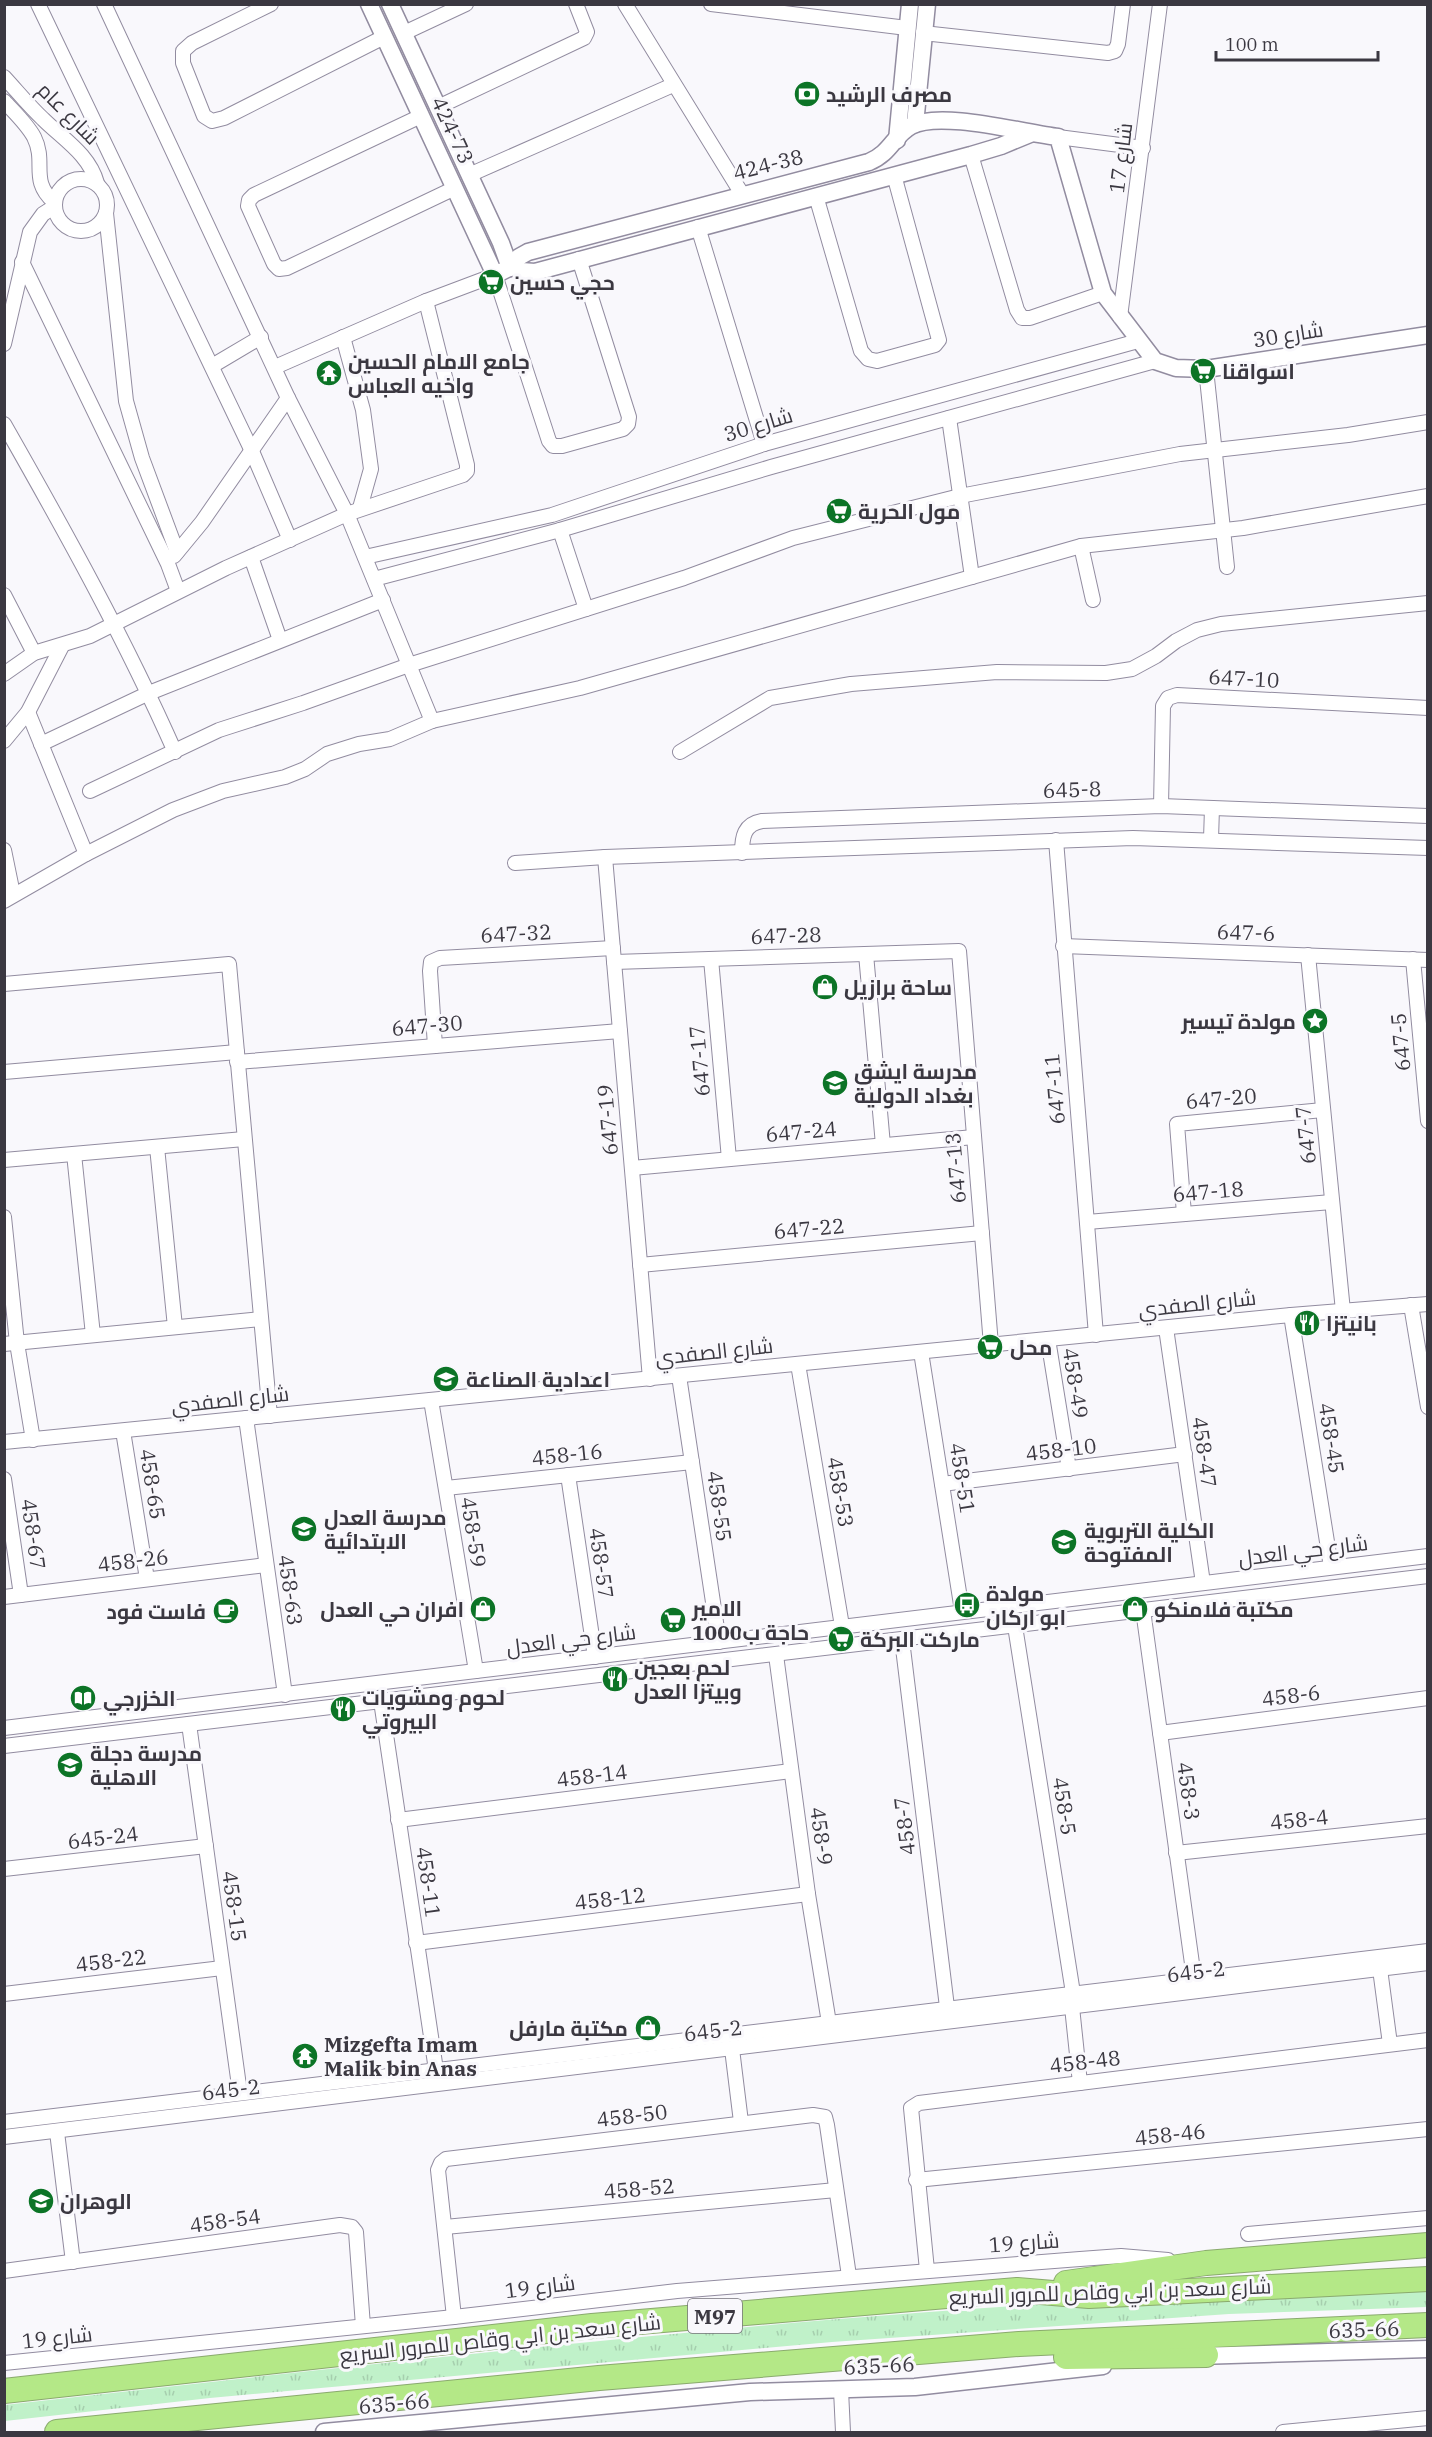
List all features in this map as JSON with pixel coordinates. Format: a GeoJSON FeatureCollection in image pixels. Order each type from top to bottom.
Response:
{"type":"FeatureCollection","features":[{"type":"Feature","properties":{"kind":"highway"},"geometry":{"type":"LineString","coordinates":[[1017,2290],[1206,2263],[1428,2245]]}},
{"type":"Feature","properties":{"kind":"highway","name":"شارع سعد بن ابي وقاص للمرور السريع"},"geometry":{"type":"LineString","coordinates":[[4,2391],[592,2326],[1017,2290],[1089,2296],[1428,2279]]}},
{"type":"Feature","properties":{"kind":"highway"},"geometry":{"type":"LineString","coordinates":[[57,2433],[587,2379],[1019,2344],[1428,2325]]}},
{"type":"Feature","properties":{"kind":"highway"},"geometry":{"type":"LineString","coordinates":[[868,2357],[1206,2355]]}},
{"type":"Feature","properties":{"kind":"street"},"geometry":{"type":"LineString","coordinates":[[38,4],[212,366],[290,540]]}},
{"type":"Feature","properties":{"kind":"street"},"geometry":{"type":"LineString","coordinates":[[104,4],[288,398],[354,511],[365,557],[432,721]]}},
{"type":"Feature","properties":{"kind":"street"},"geometry":{"type":"LineString","coordinates":[[271,4],[192,43],[183,51],[183,63],[204,116],[212,121],[224,118],[384,37]]}},
{"type":"Feature","properties":{"kind":"street","name":"424-73"},"geometry":{"type":"LineString","coordinates":[[369,4],[455,188],[506,270]]}},
{"type":"Feature","properties":{"kind":"street","name":"424-73"},"geometry":{"type":"LineString","coordinates":[[390,4],[501,243],[506,270]]}},
{"type":"Feature","properties":{"kind":"street"},"geometry":{"type":"LineString","coordinates":[[404,33],[466,4]]}},
{"type":"Feature","properties":{"kind":"street"},"geometry":{"type":"LineString","coordinates":[[438,107],[584,38],[588,32],[576,4]]}},
{"type":"Feature","properties":{"kind":"street"},"geometry":{"type":"LineString","coordinates":[[625,4],[742,194]]}},
{"type":"Feature","properties":{"kind":"street"},"geometry":{"type":"LineString","coordinates":[[711,4],[1108,53],[1115,51],[1118,44],[1123,4]]}},
{"type":"Feature","properties":{"kind":"street"},"geometry":{"type":"LineString","coordinates":[[910,4],[915,30],[915,124]]}},
{"type":"Feature","properties":{"kind":"street"},"geometry":{"type":"LineString","coordinates":[[897,140],[915,30],[927,4]]}},
{"type":"Feature","properties":{"kind":"street","name":"شارع 17"},"geometry":{"type":"LineString","coordinates":[[1120,317],[1160,4]]}},
{"type":"Feature","properties":{"kind":"street","name":"شارع عام"},"geometry":{"type":"LineString","coordinates":[[4,77],[36,112],[88,162],[100,187]]}},
{"type":"Feature","properties":{"kind":"street"},"geometry":{"type":"LineString","coordinates":[[469,175],[673,85]]}},
{"type":"Feature","properties":{"kind":"street","name":"شارع عام"},"geometry":{"type":"LineString","coordinates":[[4,101],[10,115],[34,137],[39,151],[41,188],[54,204]]}},
{"type":"Feature","properties":{"kind":"street"},"geometry":{"type":"LineString","coordinates":[[421,116],[254,195],[249,200],[248,206],[274,264],[279,269],[287,268],[455,188]]}},
{"type":"Feature","properties":{"kind":"street","name":"424-38"},"geometry":{"type":"LineString","coordinates":[[275,367],[426,301],[506,270],[528,252],[869,162],[882,156],[906,129],[915,124],[969,123],[1030,134],[1143,148]]}},
{"type":"Feature","properties":{"kind":"street","name":"424-38"},"geometry":{"type":"LineString","coordinates":[[506,270],[530,272],[971,155],[1030,134]]}},
{"type":"Feature","properties":{"kind":"street"},"geometry":{"type":"LineString","coordinates":[[1058,137],[1103,292],[1155,361]]}},
{"type":"Feature","properties":{"kind":"street"},"geometry":{"type":"LineString","coordinates":[[971,155],[1017,310],[1022,318],[1030,318],[1103,292]]}},
{"type":"Feature","properties":{"kind":"street"},"geometry":{"type":"LineString","coordinates":[[869,162],[873,181]]}},
{"type":"Feature","properties":{"kind":"street"},"geometry":{"type":"LineString","coordinates":[[100,187],[120,175]]}},
{"type":"Feature","properties":{"kind":"street"},"geometry":{"type":"LineString","coordinates":[[816,196],[861,351],[868,359],[887,358],[935,345],[939,340],[894,175]]}},
{"type":"Feature","properties":{"kind":"street"},"geometry":{"type":"LineString","coordinates":[[106,213],[101,222],[93,228],[83,231],[73,230],[57,217],[54,204],[58,191],[65,183],[75,178],[87,178],[100,187],[108,202],[106,213],[126,401],[142,458],[177,552]]}},
{"type":"Feature","properties":{"kind":"street"},"geometry":{"type":"LineString","coordinates":[[4,344],[30,232],[43,214],[54,204]]}},
{"type":"Feature","properties":{"kind":"street"},"geometry":{"type":"LineString","coordinates":[[698,227],[764,444]]}},
{"type":"Feature","properties":{"kind":"street"},"geometry":{"type":"LineString","coordinates":[[506,270],[549,441],[553,446],[562,446],[623,429],[628,424],[629,417],[579,259]]}},
{"type":"Feature","properties":{"kind":"street"},"geometry":{"type":"LineString","coordinates":[[22,262],[168,564],[178,591]]}},
{"type":"Feature","properties":{"kind":"street"},"geometry":{"type":"LineString","coordinates":[[4,674],[34,653],[62,646],[114,625],[178,591],[354,511],[463,475],[467,471],[426,301]]}},
{"type":"Feature","properties":{"kind":"street","name":"شارع 30"},"geometry":{"type":"LineString","coordinates":[[374,579],[560,530],[749,473],[1155,361],[1176,368],[1206,369],[1428,335]]}},
{"type":"Feature","properties":{"kind":"street"},"geometry":{"type":"LineString","coordinates":[[212,366],[261,337]]}},
{"type":"Feature","properties":{"kind":"street"},"geometry":{"type":"LineString","coordinates":[[343,338],[363,410],[371,470],[354,511]]}},
{"type":"Feature","properties":{"kind":"street","name":"شارع 30"},"geometry":{"type":"LineString","coordinates":[[365,557],[552,515],[764,444],[1138,340]]}},
{"type":"Feature","properties":{"kind":"street"},"geometry":{"type":"LineString","coordinates":[[1206,369],[1225,530],[1227,567]]}},
{"type":"Feature","properties":{"kind":"street"},"geometry":{"type":"LineString","coordinates":[[168,564],[202,522],[288,398]]}},
{"type":"Feature","properties":{"kind":"street"},"geometry":{"type":"LineString","coordinates":[[949,418],[972,577]]}},
{"type":"Feature","properties":{"kind":"street"},"geometry":{"type":"LineString","coordinates":[[90,791],[219,730],[409,665],[684,578],[794,538],[960,496],[1180,454],[1348,435],[1428,422]]}},
{"type":"Feature","properties":{"kind":"street"},"geometry":{"type":"LineString","coordinates":[[4,424],[114,625],[149,693],[175,752]]}},
{"type":"Feature","properties":{"kind":"street"},"geometry":{"type":"LineString","coordinates":[[742,452],[749,473]]}},
{"type":"Feature","properties":{"kind":"street"},"geometry":{"type":"LineString","coordinates":[[4,850],[9,898],[86,854],[173,810],[223,791],[285,777],[305,769],[327,754],[359,744],[390,739],[432,721],[580,688],[1081,546],[1225,530],[1428,496]]}},
{"type":"Feature","properties":{"kind":"street"},"geometry":{"type":"LineString","coordinates":[[560,530],[586,609]]}},
{"type":"Feature","properties":{"kind":"street"},"geometry":{"type":"LineString","coordinates":[[1081,546],[1093,600]]}},
{"type":"Feature","properties":{"kind":"street"},"geometry":{"type":"LineString","coordinates":[[251,557],[280,640]]}},
{"type":"Feature","properties":{"kind":"street"},"geometry":{"type":"LineString","coordinates":[[4,595],[34,653]]}},
{"type":"Feature","properties":{"kind":"street"},"geometry":{"type":"LineString","coordinates":[[41,744],[149,693],[383,600]]}},
{"type":"Feature","properties":{"kind":"street"},"geometry":{"type":"LineString","coordinates":[[680,752],[770,698],[851,684],[997,672],[1106,673],[1132,669],[1197,630],[1221,624],[1428,603]]}},
{"type":"Feature","properties":{"kind":"street"},"geometry":{"type":"LineString","coordinates":[[4,741],[28,712],[62,646]]}},
{"type":"Feature","properties":{"kind":"street","name":"647-10"},"geometry":{"type":"LineString","coordinates":[[1161,806],[1163,706],[1168,698],[1177,696],[1428,708]]}},
{"type":"Feature","properties":{"kind":"street"},"geometry":{"type":"LineString","coordinates":[[28,712],[86,854]]}},
{"type":"Feature","properties":{"kind":"street","name":"645-8"},"geometry":{"type":"LineString","coordinates":[[742,853],[743,836],[746,830],[756,822],[762,821],[1161,806],[1428,816]]}},
{"type":"Feature","properties":{"kind":"street"},"geometry":{"type":"LineString","coordinates":[[1211,839],[1212,808]]}},
{"type":"Feature","properties":{"kind":"street"},"geometry":{"type":"LineString","coordinates":[[515,863],[1133,838],[1428,848]]}},
{"type":"Feature","properties":{"kind":"street","name":"647-11"},"geometry":{"type":"LineString","coordinates":[[1056,840],[1096,1335]]}},
{"type":"Feature","properties":{"kind":"street","name":"647-19"},"geometry":{"type":"LineString","coordinates":[[605,858],[650,1378]]}},
{"type":"Feature","properties":{"kind":"street","name":"647-6"},"geometry":{"type":"LineString","coordinates":[[1063,946],[1420,960]]}},
{"type":"Feature","properties":{"kind":"street","name":"647-28"},"geometry":{"type":"LineString","coordinates":[[614,955],[711,959],[959,951]]}},
{"type":"Feature","properties":{"kind":"street","name":"647-13"},"geometry":{"type":"LineString","coordinates":[[959,951],[991,1345]]}},
{"type":"Feature","properties":{"kind":"street"},"geometry":{"type":"LineString","coordinates":[[866,954],[883,1145]]}},
{"type":"Feature","properties":{"kind":"street","name":"647-32"},"geometry":{"type":"LineString","coordinates":[[435,1046],[431,962],[441,958],[614,955]]}},
{"type":"Feature","properties":{"kind":"street","name":"647-7"},"geometry":{"type":"LineString","coordinates":[[1308,955],[1343,1311]]}},
{"type":"Feature","properties":{"kind":"street","name":"647-17"},"geometry":{"type":"LineString","coordinates":[[711,959],[729,1159]]}},
{"type":"Feature","properties":{"kind":"street","name":"647-5"},"geometry":{"type":"LineString","coordinates":[[1420,960],[1428,1121]]}},
{"type":"Feature","properties":{"kind":"street"},"geometry":{"type":"LineString","coordinates":[[4,984],[229,964],[270,1416]]}},
{"type":"Feature","properties":{"kind":"street","name":"647-30"},"geometry":{"type":"LineString","coordinates":[[4,1072],[435,1046],[620,1031]]}},
{"type":"Feature","properties":{"kind":"street","name":"647-20"},"geometry":{"type":"LineString","coordinates":[[1184,1214],[1177,1124],[1323,1110]]}},
{"type":"Feature","properties":{"kind":"street","name":"647-24"},"geometry":{"type":"LineString","coordinates":[[632,1168],[974,1137]]}},
{"type":"Feature","properties":{"kind":"street"},"geometry":{"type":"LineString","coordinates":[[4,1160],[244,1139]]}},
{"type":"Feature","properties":{"kind":"street"},"geometry":{"type":"LineString","coordinates":[[157,1147],[175,1328]]}},
{"type":"Feature","properties":{"kind":"street"},"geometry":{"type":"LineString","coordinates":[[74,1154],[93,1335]]}},
{"type":"Feature","properties":{"kind":"street","name":"647-18"},"geometry":{"type":"LineString","coordinates":[[1087,1222],[1332,1202]]}},
{"type":"Feature","properties":{"kind":"street"},"geometry":{"type":"LineString","coordinates":[[4,1217],[11,1343],[33,1440]]}},
{"type":"Feature","properties":{"kind":"street","name":"647-22"},"geometry":{"type":"LineString","coordinates":[[640,1265],[982,1233]]}},
{"type":"Feature","properties":{"kind":"street","name":"شارع الصفدي"},"geometry":{"type":"LineString","coordinates":[[4,1442],[1291,1315],[1428,1304]]}},
{"type":"Feature","properties":{"kind":"street"},"geometry":{"type":"LineString","coordinates":[[1411,1305],[1428,1407]]}},
{"type":"Feature","properties":{"kind":"street","name":"458-45"},"geometry":{"type":"LineString","coordinates":[[1291,1315],[1331,1567]]}},
{"type":"Feature","properties":{"kind":"street"},"geometry":{"type":"LineString","coordinates":[[11,1343],[261,1319]]}},
{"type":"Feature","properties":{"kind":"street","name":"458-47"},"geometry":{"type":"LineString","coordinates":[[1166,1328],[1203,1583]]}},
{"type":"Feature","properties":{"kind":"street","name":"458-49"},"geometry":{"type":"LineString","coordinates":[[1048,1339],[1069,1469]]}},
{"type":"Feature","properties":{"kind":"street","name":"458-51"},"geometry":{"type":"LineString","coordinates":[[921,1352],[962,1611]]}},
{"type":"Feature","properties":{"kind":"street","name":"458-53"},"geometry":{"type":"LineString","coordinates":[[798,1364],[842,1626]]}},
{"type":"Feature","properties":{"kind":"street","name":"458-55"},"geometry":{"type":"LineString","coordinates":[[679,1376],[719,1642]]}},
{"type":"Feature","properties":{"kind":"street","name":"458-59"},"geometry":{"type":"LineString","coordinates":[[431,1400],[476,1671]]}},
{"type":"Feature","properties":{"kind":"street","name":"458-63"},"geometry":{"type":"LineString","coordinates":[[246,1419],[285,1695]]}},
{"type":"Feature","properties":{"kind":"street","name":"458-65"},"geometry":{"type":"LineString","coordinates":[[123,1431],[147,1579]]}},
{"type":"Feature","properties":{"kind":"street","name":"458-10"},"geometry":{"type":"LineString","coordinates":[[942,1484],[1185,1454]]}},
{"type":"Feature","properties":{"kind":"street","name":"458-16"},"geometry":{"type":"LineString","coordinates":[[446,1488],[692,1462]]}},
{"type":"Feature","properties":{"kind":"street","name":"458-57"},"geometry":{"type":"LineString","coordinates":[[568,1475],[595,1657]]}},
{"type":"Feature","properties":{"kind":"street","name":"458-67"},"geometry":{"type":"LineString","coordinates":[[4,1479],[21,1595]]}},
{"type":"Feature","properties":{"kind":"street","name":"شارع حي العدل"},"geometry":{"type":"LineString","coordinates":[[4,1728],[1428,1556]]}},
{"type":"Feature","properties":{"kind":"street"},"geometry":{"type":"LineString","coordinates":[[1382,1562],[1384,1581]]}},
{"type":"Feature","properties":{"kind":"street","name":"458-26"},"geometry":{"type":"LineString","coordinates":[[4,1597],[266,1565]]}},
{"type":"Feature","properties":{"kind":"street","name":"شارع حي العدل"},"geometry":{"type":"LineString","coordinates":[[4,1746],[1428,1576]]}},
{"type":"Feature","properties":{"kind":"street","name":"458-3"},"geometry":{"type":"LineString","coordinates":[[1143,1610],[1194,1978]]}},
{"type":"Feature","properties":{"kind":"street","name":"458-5"},"geometry":{"type":"LineString","coordinates":[[1015,1626],[1072,2000],[1080,2083]]}},
{"type":"Feature","properties":{"kind":"street","name":"458-7"},"geometry":{"type":"LineString","coordinates":[[902,1640],[947,2007]]}},
{"type":"Feature","properties":{"kind":"street"},"geometry":{"type":"LineString","coordinates":[[644,1652],[647,1670]]}},
{"type":"Feature","properties":{"kind":"street","name":"458-9"},"geometry":{"type":"LineString","coordinates":[[776,1655],[808,1894],[829,2023]]}},
{"type":"Feature","properties":{"kind":"street","name":"458-6"},"geometry":{"type":"LineString","coordinates":[[1160,1733],[1428,1698]]}},
{"type":"Feature","properties":{"kind":"street","name":"458-11"},"geometry":{"type":"LineString","coordinates":[[381,1701],[435,2070]]}},
{"type":"Feature","properties":{"kind":"street"},"geometry":{"type":"LineString","coordinates":[[112,1716],[115,1733]]}},
{"type":"Feature","properties":{"kind":"street","name":"458-15"},"geometry":{"type":"LineString","coordinates":[[189,1724],[240,2093]]}},
{"type":"Feature","properties":{"kind":"street","name":"458-14"},"geometry":{"type":"LineString","coordinates":[[398,1820],[791,1771]]}},
{"type":"Feature","properties":{"kind":"street","name":"458-4"},"geometry":{"type":"LineString","coordinates":[[1176,1853],[1428,1826]]}},
{"type":"Feature","properties":{"kind":"street","name":"645-24"},"geometry":{"type":"LineString","coordinates":[[4,1869],[206,1846]]}},
{"type":"Feature","properties":{"kind":"street","name":"458-12"},"geometry":{"type":"LineString","coordinates":[[417,1943],[808,1894]]}},
{"type":"Feature","properties":{"kind":"street","name":"645-2"},"geometry":{"type":"LineString","coordinates":[[4,2122],[829,2023],[884,2023],[947,2007],[1072,2000],[1194,1978],[1428,1951]]}},
{"type":"Feature","properties":{"kind":"street","name":"645-2"},"geometry":{"type":"LineString","coordinates":[[4,2137],[732,2049],[884,2023],[1072,2000],[1428,1963]]}},
{"type":"Feature","properties":{"kind":"street","name":"458-22"},"geometry":{"type":"LineString","coordinates":[[4,1994],[222,1968]]}},
{"type":"Feature","properties":{"kind":"street"},"geometry":{"type":"LineString","coordinates":[[1380,1969],[1390,2044]]}},
{"type":"Feature","properties":{"kind":"street","name":"458-48"},"geometry":{"type":"LineString","coordinates":[[927,2270],[916,2180],[911,2108],[919,2103],[1428,2040]]}},
{"type":"Feature","properties":{"kind":"street"},"geometry":{"type":"LineString","coordinates":[[609,2048],[610,2064]]}},
{"type":"Feature","properties":{"kind":"street"},"geometry":{"type":"LineString","coordinates":[[732,2049],[741,2122]]}},
{"type":"Feature","properties":{"kind":"street","name":"458-50"},"geometry":{"type":"LineString","coordinates":[[454,2317],[438,2170],[446,2159],[741,2122],[813,2115],[825,2117],[849,2276]]}},
{"type":"Feature","properties":{"kind":"street","name":"458-46"},"geometry":{"type":"LineString","coordinates":[[916,2180],[1428,2129]]}},
{"type":"Feature","properties":{"kind":"street"},"geometry":{"type":"LineString","coordinates":[[57,2132],[73,2262]]}},
{"type":"Feature","properties":{"kind":"street","name":"458-52"},"geometry":{"type":"LineString","coordinates":[[445,2227],[836,2190]]}},
{"type":"Feature","properties":{"kind":"street"},"geometry":{"type":"LineString","coordinates":[[1248,2234],[1428,2218]]}},
{"type":"Feature","properties":{"kind":"street","name":"458-54"},"geometry":{"type":"LineString","coordinates":[[4,2271],[339,2225],[352,2227],[356,2232],[363,2326]]}},
{"type":"Feature","properties":{"kind":"street","name":"شارع 19"},"geometry":{"type":"LineString","coordinates":[[4,2363],[454,2317],[677,2291],[849,2276],[1121,2256],[1206,2263]]}},
{"type":"Feature","properties":{"kind":"street","name":"635-66"},"geometry":{"type":"LineString","coordinates":[[330,2432],[750,2392],[915,2386],[1206,2355],[1428,2349]]}},
{"type":"Feature","properties":{"kind":"street"},"geometry":{"type":"LineString","coordinates":[[841,2390],[843,2433]]}},
{"type":"Feature","properties":{"kind":"street"},"geometry":{"type":"LineString","coordinates":[[1283,2433],[1354,2429],[1428,2418]]}},
{"type":"Feature","properties":{"kind":"green space"},"geometry":{"type":"Polygon","coordinates":[[[1427,2284],[1427,2307],[1229,2314],[832,2342],[210,2398],[5,2421],[4,2405],[620,2339],[976,2308],[1427,2284]]]}},
{"type":"Feature","properties":{"kind":"place","name":"مصرف الرشيد"},"geometry":{"type":"Point","coordinates":[807,94]}},
{"type":"Feature","properties":{"kind":"place","name":"حجي حسين"},"geometry":{"type":"Point","coordinates":[491,282]}},
{"type":"Feature","properties":{"kind":"place","name":"اسواقنا"},"geometry":{"type":"Point","coordinates":[1203,371]}},
{"type":"Feature","properties":{"kind":"place","name":"جامع الامام الحسين واخيه العباس"},"geometry":{"type":"Point","coordinates":[329,373]}},
{"type":"Feature","properties":{"kind":"place","name":"مول الحرية"},"geometry":{"type":"Point","coordinates":[839,511]}},
{"type":"Feature","properties":{"kind":"place","name":"ساحة برازيل"},"geometry":{"type":"Point","coordinates":[825,987]}},
{"type":"Feature","properties":{"kind":"place","name":"مولدة تيسير"},"geometry":{"type":"Point","coordinates":[1315,1021]}},
{"type":"Feature","properties":{"kind":"place","name":"مدرسة ايشق بغداد الدولية"},"geometry":{"type":"Point","coordinates":[835,1083]}},
{"type":"Feature","properties":{"kind":"place","name":"بانيتزا"},"geometry":{"type":"Point","coordinates":[1307,1323]}},
{"type":"Feature","properties":{"kind":"place","name":"محل"},"geometry":{"type":"Point","coordinates":[990,1347]}},
{"type":"Feature","properties":{"kind":"place","name":"اعدادية الصناعة"},"geometry":{"type":"Point","coordinates":[446,1379]}},
{"type":"Feature","properties":{"kind":"place","name":"مدرسة العدل الابتدائية"},"geometry":{"type":"Point","coordinates":[304,1529]}},
{"type":"Feature","properties":{"kind":"place","name":"الكلية التربوية المفتوحة"},"geometry":{"type":"Point","coordinates":[1064,1542]}},
{"type":"Feature","properties":{"kind":"place","name":"مولدة ابو اركان"},"geometry":{"type":"Point","coordinates":[967,1605]}},
{"type":"Feature","properties":{"kind":"place","name":"افران حي العدل"},"geometry":{"type":"Point","coordinates":[483,1609]}},
{"type":"Feature","properties":{"kind":"place","name":"مكتبة فلامنكو"},"geometry":{"type":"Point","coordinates":[1135,1609]}},
{"type":"Feature","properties":{"kind":"place","name":"فاست فود"},"geometry":{"type":"Point","coordinates":[226,1611]}},
{"type":"Feature","properties":{"kind":"place","name":"الامير حاجة ب1000"},"geometry":{"type":"Point","coordinates":[673,1620]}},
{"type":"Feature","properties":{"kind":"place","name":"ماركت البركة"},"geometry":{"type":"Point","coordinates":[841,1639]}},
{"type":"Feature","properties":{"kind":"place","name":"لحم بعجين وبيتزا العدل"},"geometry":{"type":"Point","coordinates":[615,1679]}},
{"type":"Feature","properties":{"kind":"place","name":"الخزرجي"},"geometry":{"type":"Point","coordinates":[83,1698]}},
{"type":"Feature","properties":{"kind":"place","name":"لحوم ومشويات البيروتي"},"geometry":{"type":"Point","coordinates":[343,1709]}},
{"type":"Feature","properties":{"kind":"place","name":"مدرسة دجلة الاهلية"},"geometry":{"type":"Point","coordinates":[70,1765]}},
{"type":"Feature","properties":{"kind":"place","name":"مكتبة مارفل"},"geometry":{"type":"Point","coordinates":[648,2028]}},
{"type":"Feature","properties":{"kind":"place","name":"Mizgefta Imam Malik bin Anas"},"geometry":{"type":"Point","coordinates":[305,2056]}},
{"type":"Feature","properties":{"kind":"place","name":"الوهران"},"geometry":{"type":"Point","coordinates":[41,2201]}}]}
